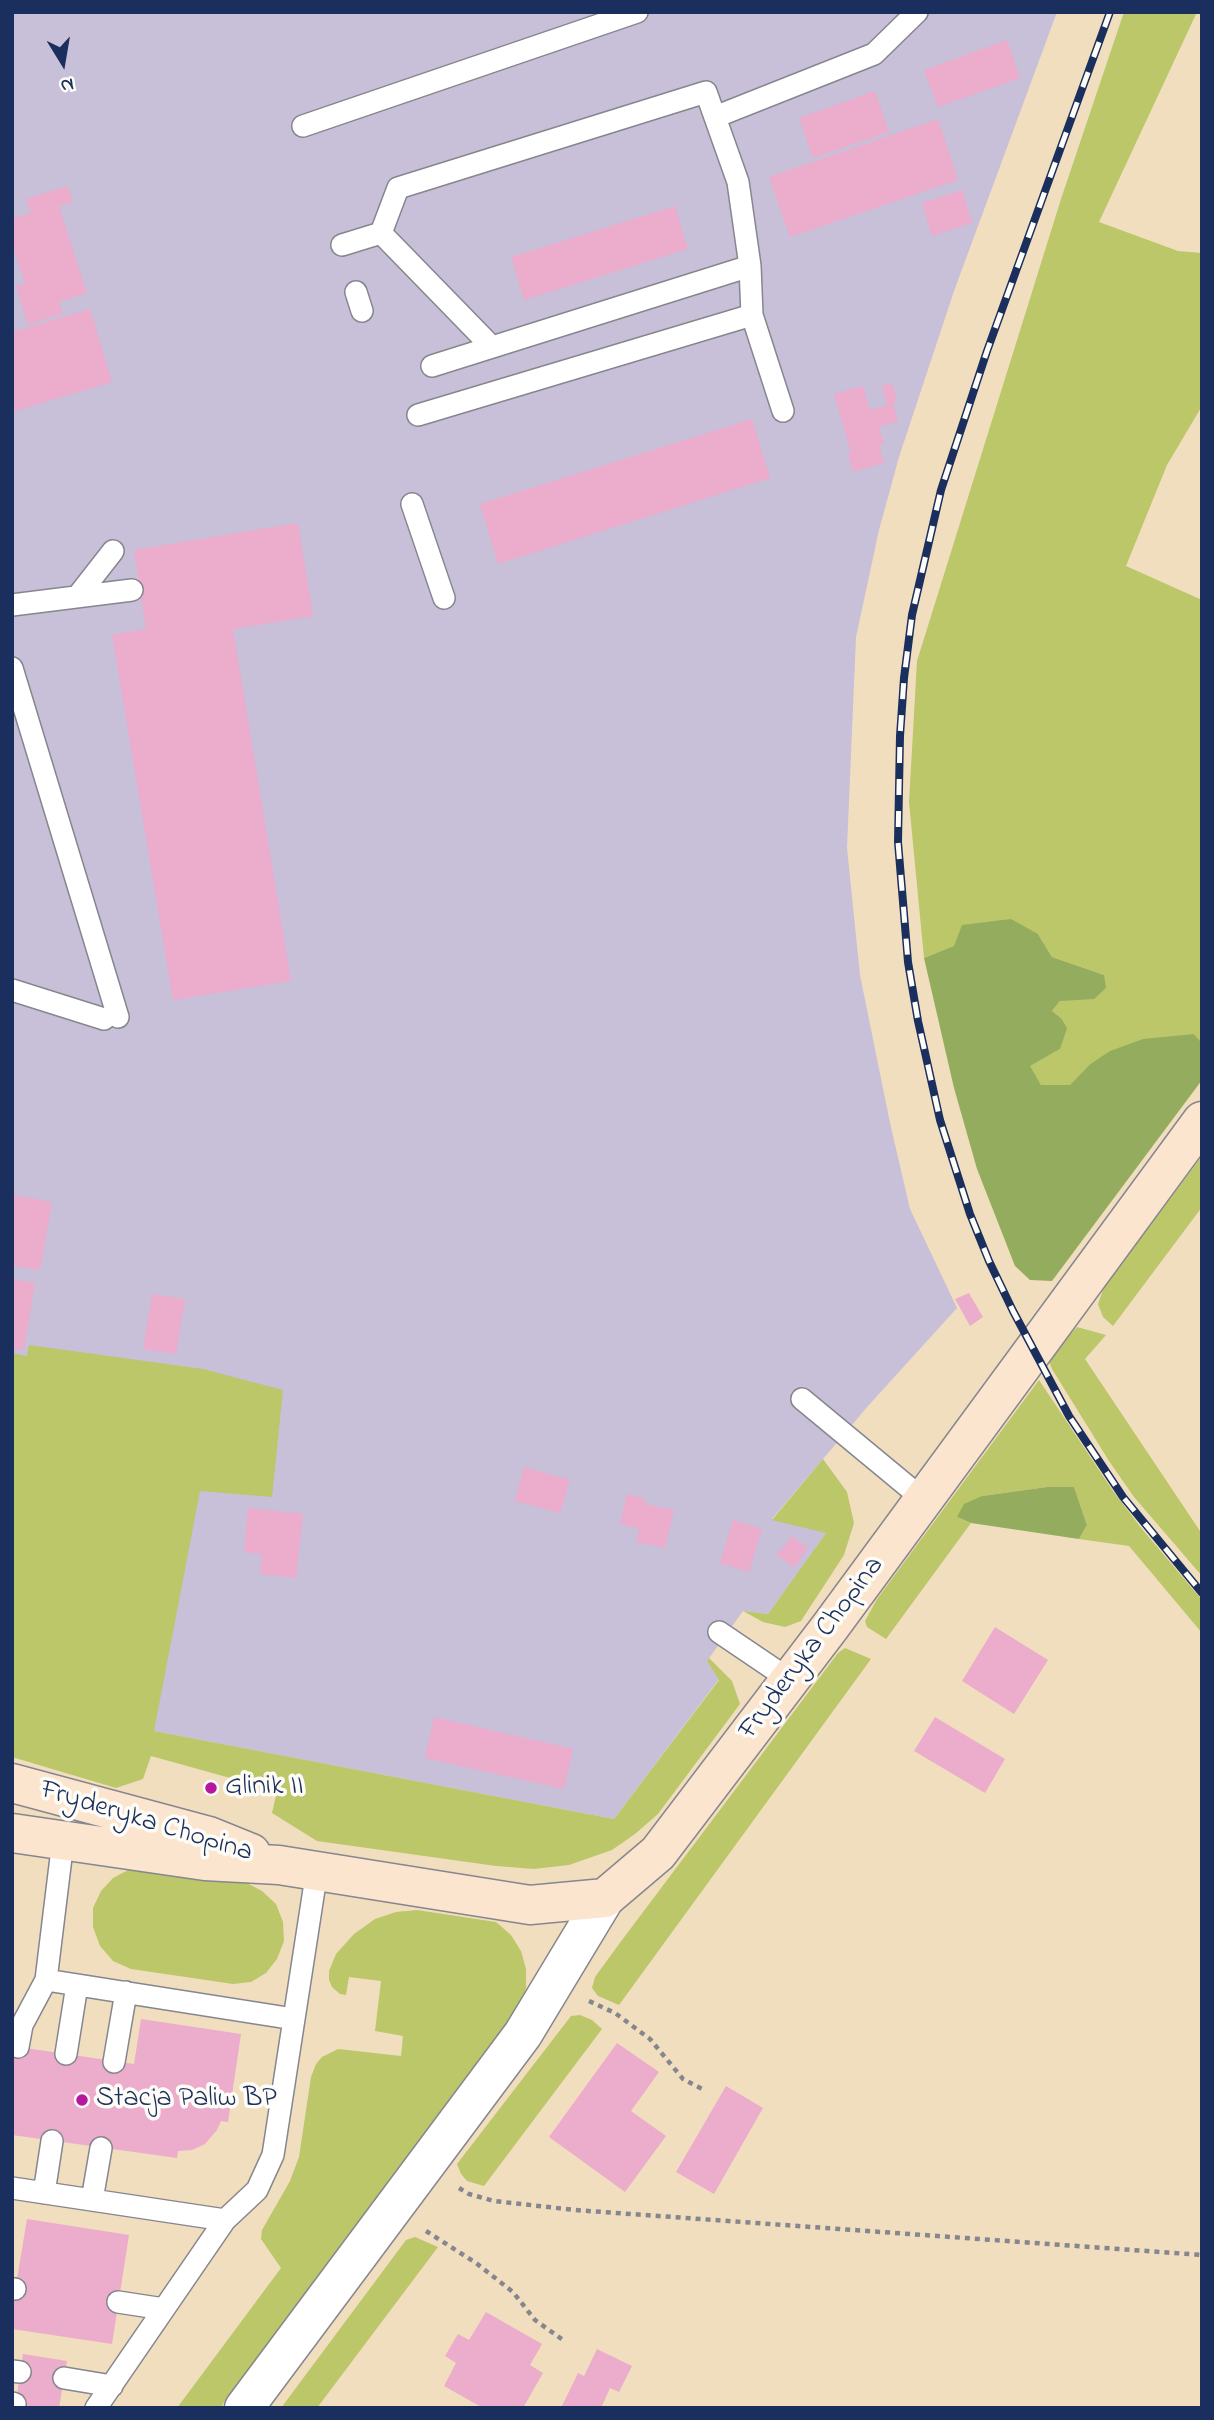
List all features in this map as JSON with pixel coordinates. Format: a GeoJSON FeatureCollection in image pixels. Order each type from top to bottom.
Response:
{"type":"FeatureCollection","features":[{"type":"Feature","properties":{"kind":"street","name":"Fryderyka Chopina"},"geometry":{"type":"LineString","coordinates":[[12,1833],[205,1861],[279,1865],[530,1905],[605,1898],[658,1853],[924,1500],[1202,1121]]}},
{"type":"Feature","properties":{"kind":"street","name":"Fryderyka Chopina"},"geometry":{"type":"LineString","coordinates":[[12,1783],[209,1836],[279,1865]]}},
{"type":"Feature","properties":{"kind":"street"},"geometry":{"type":"LineString","coordinates":[[244,2408],[523,2034],[605,1898]]}},
{"type":"Feature","properties":{"kind":"lane"},"geometry":{"type":"LineString","coordinates":[[303,126],[637,12]]}},
{"type":"Feature","properties":{"kind":"lane"},"geometry":{"type":"LineString","coordinates":[[715,117],[874,54],[917,12]]}},
{"type":"Feature","properties":{"kind":"lane"},"geometry":{"type":"LineString","coordinates":[[381,233],[398,188],[706,92],[738,182],[750,266],[751,315],[783,411]]}},
{"type":"Feature","properties":{"kind":"lane"},"geometry":{"type":"LineString","coordinates":[[342,245],[381,233]]}},
{"type":"Feature","properties":{"kind":"lane"},"geometry":{"type":"LineString","coordinates":[[381,233],[492,346]]}},
{"type":"Feature","properties":{"kind":"lane"},"geometry":{"type":"LineString","coordinates":[[432,366],[750,266]]}},
{"type":"Feature","properties":{"kind":"lane"},"geometry":{"type":"LineString","coordinates":[[418,415],[751,315]]}},
{"type":"Feature","properties":{"kind":"lane"},"geometry":{"type":"LineString","coordinates":[[412,504],[443,598]]}},
{"type":"Feature","properties":{"kind":"lane"},"geometry":{"type":"LineString","coordinates":[[77,597],[113,551]]}},
{"type":"Feature","properties":{"kind":"lane"},"geometry":{"type":"LineString","coordinates":[[12,605],[132,590]]}},
{"type":"Feature","properties":{"kind":"lane"},"geometry":{"type":"LineString","coordinates":[[12,668],[111,1018],[12,990]]}},
{"type":"Feature","properties":{"kind":"lane"},"geometry":{"type":"LineString","coordinates":[[802,1399],[924,1500]]}},
{"type":"Feature","properties":{"kind":"lane"},"geometry":{"type":"LineString","coordinates":[[719,1632],[790,1679]]}},
{"type":"Feature","properties":{"kind":"lane"},"geometry":{"type":"LineString","coordinates":[[18,2047],[22,2025],[46,1980],[63,1841]]}},
{"type":"Feature","properties":{"kind":"lane"},"geometry":{"type":"LineString","coordinates":[[96,2408],[225,2220],[257,2190],[273,2155],[317,1871]]}},
{"type":"Feature","properties":{"kind":"lane"},"geometry":{"type":"LineString","coordinates":[[46,1980],[294,2019]]}},
{"type":"Feature","properties":{"kind":"lane"},"geometry":{"type":"LineString","coordinates":[[66,2054],[78,1984]]}},
{"type":"Feature","properties":{"kind":"lane"},"geometry":{"type":"LineString","coordinates":[[114,2062],[125,1992]]}},
{"type":"Feature","properties":{"kind":"lane"},"geometry":{"type":"LineString","coordinates":[[44,2193],[52,2141]]}},
{"type":"Feature","properties":{"kind":"lane"},"geometry":{"type":"LineString","coordinates":[[92,2200],[101,2148]]}},
{"type":"Feature","properties":{"kind":"lane"},"geometry":{"type":"LineString","coordinates":[[12,2188],[225,2220]]}},
{"type":"Feature","properties":{"kind":"lane"},"geometry":{"type":"LineString","coordinates":[[118,2302],[164,2309]]}},
{"type":"Feature","properties":{"kind":"lane"},"geometry":{"type":"LineString","coordinates":[[64,2378],[112,2386]]}},
{"type":"Feature","properties":{"kind":"path"},"geometry":{"type":"LineString","coordinates":[[615,2014],[650,2039],[683,2079],[706,2091]]}},
{"type":"Feature","properties":{"kind":"path"},"geometry":{"type":"LineString","coordinates":[[424,2166],[469,2194],[494,2201],[1202,2255]]}},
{"type":"Feature","properties":{"kind":"path"},"geometry":{"type":"LineString","coordinates":[[393,2209],[476,2263],[513,2292],[535,2320],[563,2340]]}},
{"type":"Feature","properties":{"kind":"shaded area"},"geometry":{"type":"Polygon","coordinates":[[[12,12],[1057,12],[954,291],[899,457],[879,530],[856,637],[847,848],[860,975],[910,1209],[957,1308],[868,1406],[772,1519],[827,1532],[768,1614],[743,1611],[707,1661],[719,1679],[614,1819],[12,1704],[12,12]]]}},
{"type":"Feature","properties":{"kind":"green space"},"geometry":{"type":"Polygon","coordinates":[[[1124,12],[1197,12],[1099,222],[1178,251],[1202,253],[1202,406],[1167,465],[1126,566],[1202,600],[1202,1043],[1194,1034],[1089,1065],[1070,1085],[1041,1085],[1029,1066],[1060,1049],[1061,1018],[1052,1011],[1060,1001],[1104,975],[1052,957],[1038,934],[955,946],[924,958],[909,802],[917,661],[1061,199],[1124,12]]]}},
{"type":"Feature","properties":{"kind":"green space"},"geometry":{"type":"Polygon","coordinates":[[[1011,919],[1038,934],[1052,957],[1104,975],[1106,988],[1094,999],[1060,1001],[1052,1011],[1061,1018],[1067,1028],[1060,1049],[1030,1066],[1041,1085],[1070,1085],[1089,1065],[1110,1051],[1143,1039],[1194,1034],[1202,1043],[1202,1080],[1052,1281],[1030,1280],[1015,1266],[977,1169],[954,1088],[924,958],[954,946],[962,925],[1011,919]]]}},
{"type":"Feature","properties":{"kind":"green space"},"geometry":{"type":"Polygon","coordinates":[[[1202,1156],[1202,1207],[1113,1326],[1103,1317],[1098,1304],[1104,1287],[1202,1156]]]}},
{"type":"Feature","properties":{"kind":"green space"},"geometry":{"type":"Polygon","coordinates":[[[1077,1327],[1106,1335],[1085,1359],[1202,1534],[1202,1576],[1134,1497],[1052,1369],[1048,1358],[1077,1327]]]}},
{"type":"Feature","properties":{"kind":"green space"},"geometry":{"type":"Polygon","coordinates":[[[29,1345],[203,1369],[283,1390],[272,1497],[200,1491],[154,1731],[614,1819],[719,1680],[707,1661],[709,1658],[732,1681],[740,1704],[658,1814],[635,1834],[612,1850],[569,1865],[534,1869],[317,1841],[272,1813],[277,1791],[151,1756],[143,1779],[116,1788],[12,1757],[12,1353],[27,1356],[29,1345]]]}},
{"type":"Feature","properties":{"kind":"green space"},"geometry":{"type":"Polygon","coordinates":[[[1039,1380],[1113,1491],[1202,1600],[1202,1633],[1129,1546],[1079,1539],[1087,1525],[1074,1487],[1047,1487],[982,1496],[957,1517],[971,1523],[886,1639],[867,1627],[865,1621],[877,1599],[1039,1380]]]}},
{"type":"Feature","properties":{"kind":"green space"},"geometry":{"type":"Polygon","coordinates":[[[823,1459],[847,1492],[854,1523],[844,1555],[801,1621],[785,1627],[763,1622],[743,1611],[768,1614],[826,1533],[772,1520],[823,1459]]]}},
{"type":"Feature","properties":{"kind":"green space"},"geometry":{"type":"Polygon","coordinates":[[[1047,1487],[1074,1487],[1087,1525],[1079,1539],[971,1523],[957,1517],[964,1504],[982,1496],[1047,1487]]]}},
{"type":"Feature","properties":{"kind":"green space"},"geometry":{"type":"Polygon","coordinates":[[[845,1648],[871,1659],[619,2005],[598,1996],[592,1988],[595,1977],[838,1653],[845,1648]]]}},
{"type":"Feature","properties":{"kind":"green space"},"geometry":{"type":"Polygon","coordinates":[[[130,1869],[245,1882],[262,1891],[276,1904],[283,1922],[284,1941],[277,1959],[266,1973],[251,1982],[233,1984],[131,1969],[113,1961],[100,1946],[93,1927],[93,1908],[101,1891],[113,1878],[130,1869]]]}},
{"type":"Feature","properties":{"kind":"green space"},"geometry":{"type":"Polygon","coordinates":[[[417,1910],[496,1922],[511,1935],[521,1951],[526,1969],[526,1988],[521,2002],[508,2025],[471,2070],[220,2408],[177,2408],[281,2268],[261,2239],[262,2230],[290,2181],[299,2157],[311,2077],[316,2064],[322,2057],[338,2049],[401,2056],[403,2036],[375,2031],[381,1981],[349,1977],[346,1995],[340,1994],[329,1980],[329,1971],[336,1954],[354,1934],[375,1919],[396,1912],[417,1910]]]}},
{"type":"Feature","properties":{"kind":"green space"},"geometry":{"type":"Polygon","coordinates":[[[580,2015],[592,2020],[602,2029],[484,2186],[467,2181],[457,2164],[571,2016],[580,2015]]]}},
{"type":"Feature","properties":{"kind":"green space"},"geometry":{"type":"Polygon","coordinates":[[[415,2237],[438,2247],[317,2408],[281,2408],[406,2240],[415,2237]]]}},
{"type":"Feature","properties":{"kind":"building"},"geometry":{"type":"Polygon","coordinates":[[[1007,40],[1020,78],[938,107],[924,70],[1007,40]]]}},
{"type":"Feature","properties":{"kind":"building"},"geometry":{"type":"Polygon","coordinates":[[[875,91],[889,132],[813,158],[799,118],[875,91]]]}},
{"type":"Feature","properties":{"kind":"building"},"geometry":{"type":"Polygon","coordinates":[[[938,119],[958,180],[790,237],[769,177],[938,119]]]}},
{"type":"Feature","properties":{"kind":"building"},"geometry":{"type":"Polygon","coordinates":[[[67,186],[73,202],[59,206],[87,293],[59,302],[63,313],[28,325],[16,286],[25,283],[12,244],[12,218],[31,213],[26,199],[67,186]]]}},
{"type":"Feature","properties":{"kind":"building"},"geometry":{"type":"Polygon","coordinates":[[[962,190],[972,223],[932,236],[922,203],[962,190]]]}},
{"type":"Feature","properties":{"kind":"building"},"geometry":{"type":"Polygon","coordinates":[[[675,206],[688,249],[524,300],[511,257],[675,206]]]}},
{"type":"Feature","properties":{"kind":"building"},"geometry":{"type":"Polygon","coordinates":[[[90,309],[112,382],[12,412],[12,332],[90,309]]]}},
{"type":"Feature","properties":{"kind":"building"},"geometry":{"type":"Polygon","coordinates":[[[892,383],[897,401],[893,403],[898,421],[879,427],[884,444],[879,445],[884,463],[853,472],[848,454],[851,453],[834,394],[863,386],[870,410],[887,405],[882,386],[892,383]]]}},
{"type":"Feature","properties":{"kind":"building"},"geometry":{"type":"Polygon","coordinates":[[[752,419],[770,478],[498,564],[480,504],[752,419]]]}},
{"type":"Feature","properties":{"kind":"building"},"geometry":{"type":"Polygon","coordinates":[[[298,523],[313,616],[233,629],[291,981],[173,1000],[112,635],[146,629],[134,550],[298,523]]]}},
{"type":"Feature","properties":{"kind":"building"},"geometry":{"type":"Polygon","coordinates":[[[12,1195],[52,1202],[40,1270],[12,1266],[12,1195]]]}},
{"type":"Feature","properties":{"kind":"building"},"geometry":{"type":"Polygon","coordinates":[[[12,1279],[35,1283],[24,1350],[12,1349],[12,1279]]]}},
{"type":"Feature","properties":{"kind":"building"},"geometry":{"type":"Polygon","coordinates":[[[969,1293],[983,1317],[970,1326],[955,1299],[969,1293]]]}},
{"type":"Feature","properties":{"kind":"building"},"geometry":{"type":"Polygon","coordinates":[[[152,1294],[185,1299],[176,1354],[143,1349],[152,1294]]]}},
{"type":"Feature","properties":{"kind":"building"},"geometry":{"type":"Polygon","coordinates":[[[524,1467],[570,1480],[560,1513],[515,1501],[524,1467]]]}},
{"type":"Feature","properties":{"kind":"building"},"geometry":{"type":"Polygon","coordinates":[[[627,1494],[646,1499],[645,1504],[674,1510],[665,1548],[636,1542],[639,1529],[620,1524],[627,1494]]]}},
{"type":"Feature","properties":{"kind":"building"},"geometry":{"type":"Polygon","coordinates":[[[248,1508],[303,1514],[296,1578],[260,1574],[262,1554],[244,1552],[248,1508]]]}},
{"type":"Feature","properties":{"kind":"building"},"geometry":{"type":"Polygon","coordinates":[[[733,1520],[762,1529],[749,1572],[720,1563],[733,1520]]]}},
{"type":"Feature","properties":{"kind":"building"},"geometry":{"type":"Polygon","coordinates":[[[792,1536],[808,1548],[794,1568],[777,1555],[792,1536]]]}},
{"type":"Feature","properties":{"kind":"building"},"geometry":{"type":"Polygon","coordinates":[[[995,1627],[1048,1660],[1014,1714],[962,1681],[995,1627]]]}},
{"type":"Feature","properties":{"kind":"building"},"geometry":{"type":"Polygon","coordinates":[[[434,1717],[573,1749],[564,1789],[425,1758],[434,1717]]]}},
{"type":"Feature","properties":{"kind":"building"},"geometry":{"type":"Polygon","coordinates":[[[935,1717],[1005,1759],[985,1793],[914,1751],[935,1717]]]}},
{"type":"Feature","properties":{"kind":"building"},"geometry":{"type":"Polygon","coordinates":[[[141,2019],[241,2034],[228,2122],[221,2121],[205,2144],[192,2150],[178,2151],[177,2158],[12,2135],[12,2046],[134,2064],[141,2019]]]}},
{"type":"Feature","properties":{"kind":"building"},"geometry":{"type":"Polygon","coordinates":[[[617,2043],[659,2072],[631,2111],[666,2136],[625,2192],[549,2137],[617,2043]]]}},
{"type":"Feature","properties":{"kind":"building"},"geometry":{"type":"Polygon","coordinates":[[[726,2086],[763,2108],[714,2194],[676,2172],[726,2086]]]}},
{"type":"Feature","properties":{"kind":"building"},"geometry":{"type":"Polygon","coordinates":[[[27,2219],[129,2235],[112,2344],[12,2329],[12,2309],[27,2219]]]}},
{"type":"Feature","properties":{"kind":"building"},"geometry":{"type":"Polygon","coordinates":[[[486,2312],[542,2344],[530,2365],[543,2373],[523,2408],[483,2408],[444,2386],[456,2363],[445,2356],[458,2334],[469,2340],[486,2312]]]}},
{"type":"Feature","properties":{"kind":"building"},"geometry":{"type":"Polygon","coordinates":[[[597,2349],[632,2366],[619,2392],[610,2388],[601,2408],[561,2408],[578,2373],[584,2376],[597,2349]]]}},
{"type":"Feature","properties":{"kind":"building"},"geometry":{"type":"Polygon","coordinates":[[[23,2354],[67,2361],[59,2408],[15,2408],[23,2354]]]}},
{"type":"Feature","properties":{"kind":"railway"},"geometry":{"type":"LineString","coordinates":[[1110,12],[987,351],[941,490],[912,615],[904,678],[898,842],[908,962],[918,1021],[940,1120],[970,1214],[989,1261],[1069,1416],[1123,1497],[1202,1593]]}},
{"type":"Feature","properties":{"kind":"place","name":"Glinik II"},"geometry":{"type":"Point","coordinates":[211,1788]}},
{"type":"Feature","properties":{"kind":"place","name":"Stacja Paliw BP"},"geometry":{"type":"Point","coordinates":[82,2100]}}]}
